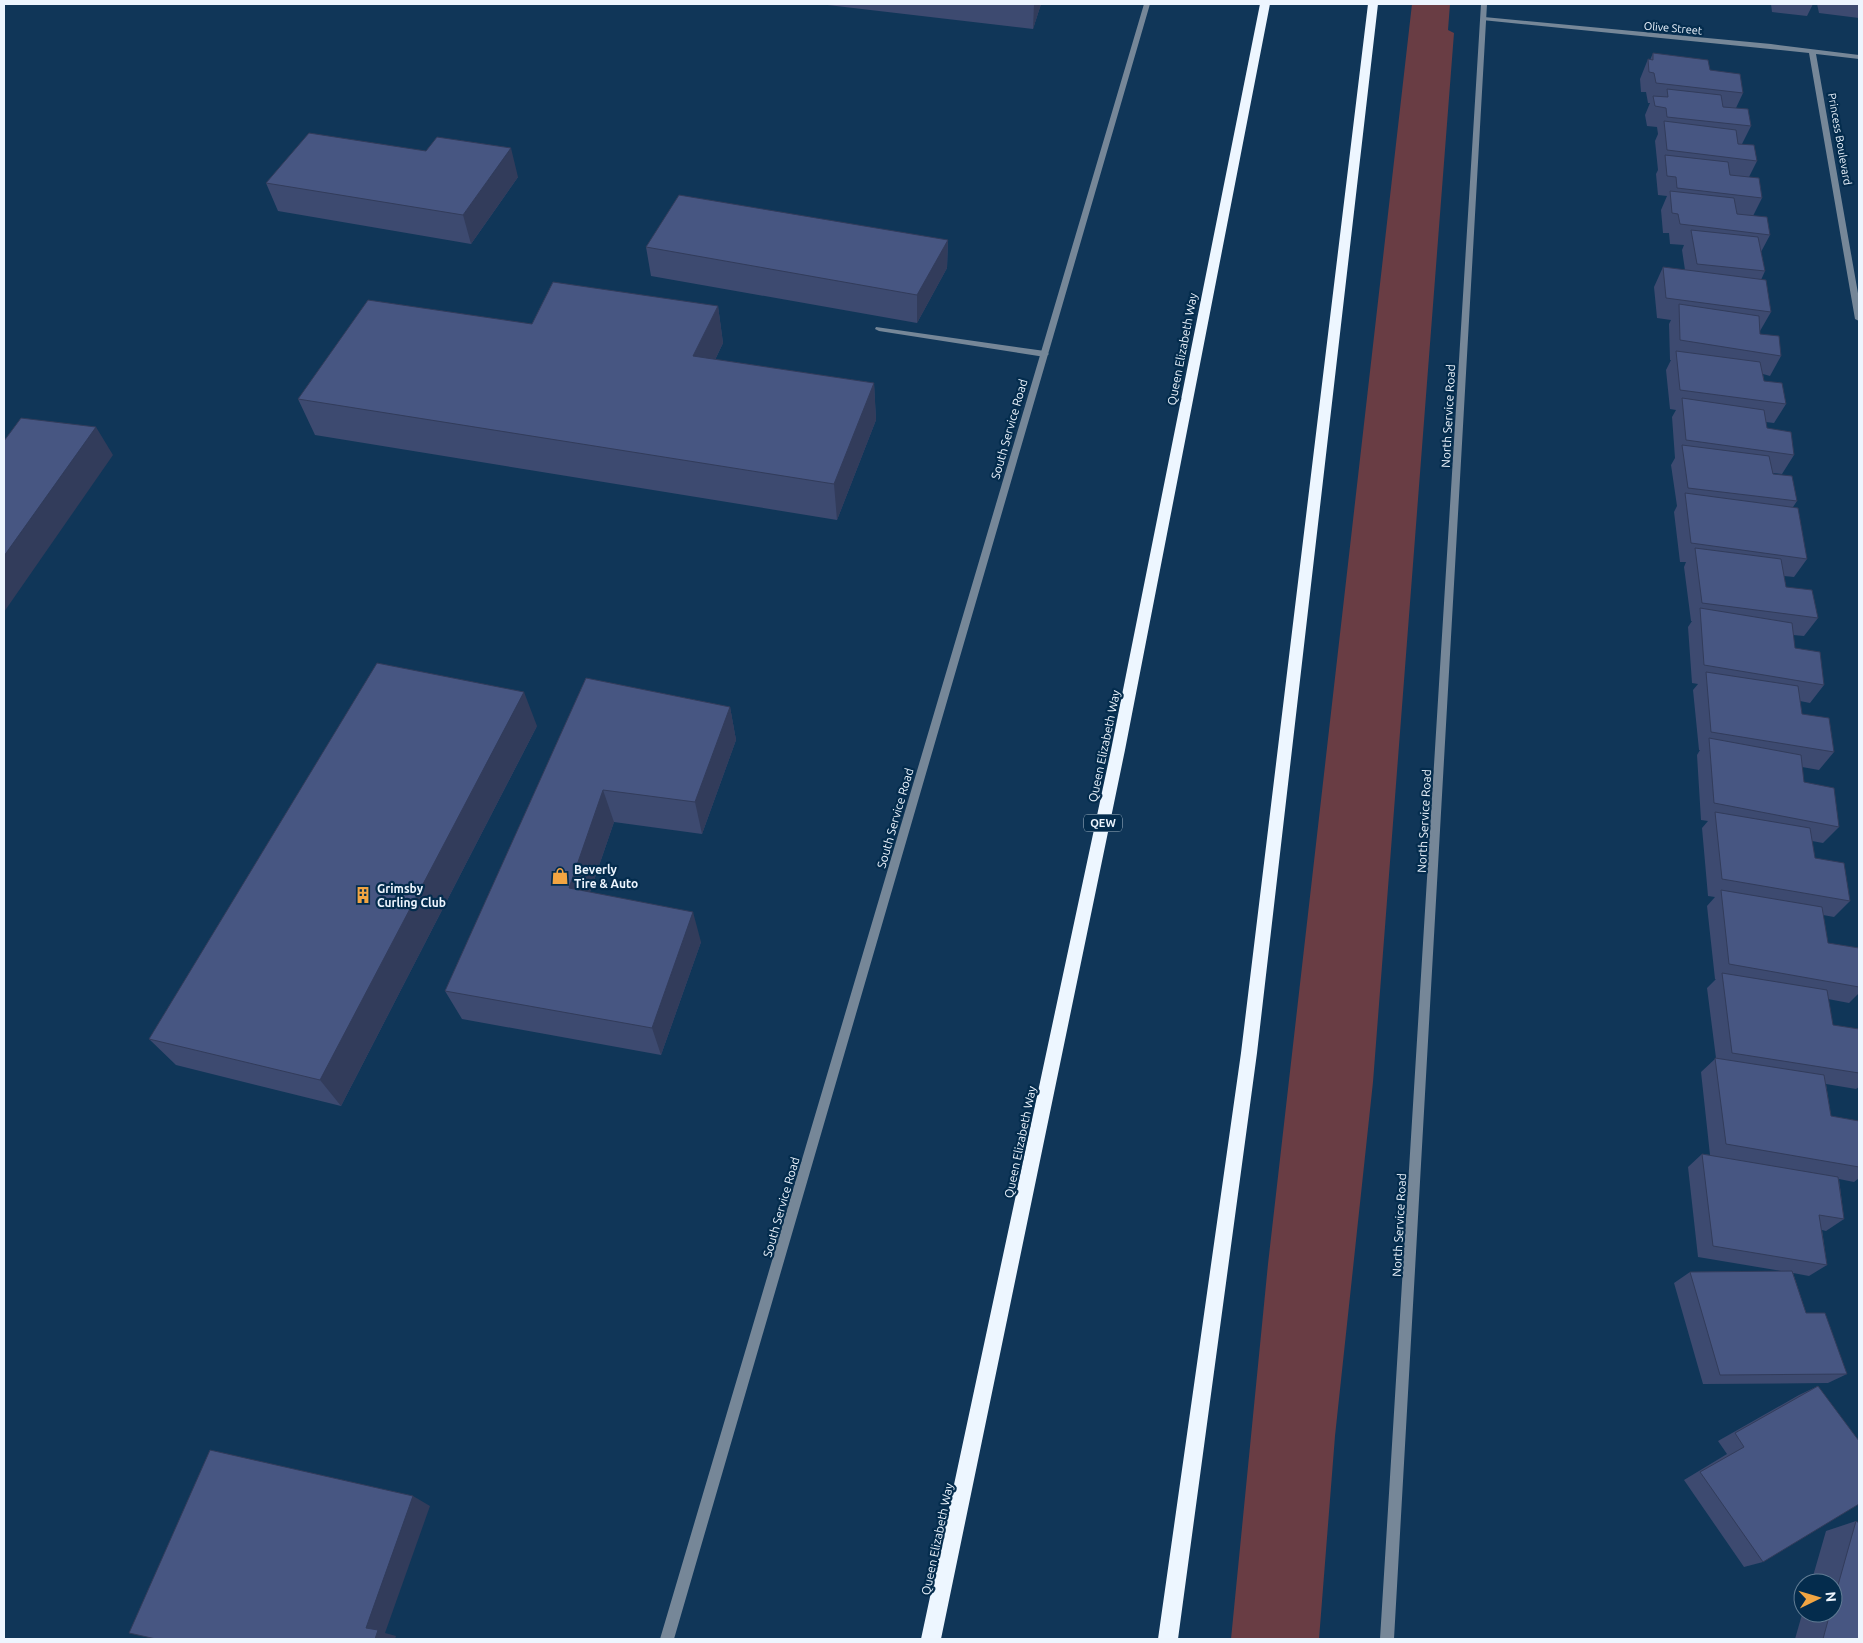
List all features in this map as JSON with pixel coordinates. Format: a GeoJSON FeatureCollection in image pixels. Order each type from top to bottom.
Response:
{"type":"FeatureCollection","features":[{"type":"Feature","properties":{"kind":"highway","name":"Queen Elizabeth Way"},"geometry":{"type":"LineString","coordinates":[[931,1639],[1120,741],[1265,4]]}},
{"type":"Feature","properties":{"kind":"highway"},"geometry":{"type":"LineString","coordinates":[[1168,1639],[1249,1053],[1372,4]]}},
{"type":"Feature","properties":{"kind":"street","name":"South Service Road"},"geometry":{"type":"LineString","coordinates":[[667,1639],[1147,4]]}},
{"type":"Feature","properties":{"kind":"street","name":"North Service Road"},"geometry":{"type":"LineString","coordinates":[[1387,1639],[1484,4]]}},
{"type":"Feature","properties":{"kind":"street","name":"Olive Street"},"geometry":{"type":"LineString","coordinates":[[1484,19],[1859,57]]}},
{"type":"Feature","properties":{"kind":"street","name":"Princess Boulevard"},"geometry":{"type":"LineString","coordinates":[[1812,52],[1859,319]]}},
{"type":"Feature","properties":{"kind":"street"},"geometry":{"type":"LineString","coordinates":[[878,329],[1044,354]]}},
{"type":"Feature","properties":{"kind":"shaded area"},"geometry":{"type":"Polygon","coordinates":[[[1412,4],[1450,4],[1448,30],[1454,33],[1373,1082],[1335,1436],[1319,1639],[1231,1639],[1268,1264],[1412,4]]]}},
{"type":"Feature","properties":{"kind":"building"},"geometry":{"type":"Polygon","coordinates":[[[1653,53],[1708,60],[1710,70],[1740,74],[1743,93],[1656,83],[1654,73],[1649,72],[1648,59],[1653,60],[1653,53]]]}},
{"type":"Feature","properties":{"kind":"building"},"geometry":{"type":"Polygon","coordinates":[[[1667,89],[1721,95],[1723,107],[1748,109],[1751,126],[1667,117],[1666,108],[1655,106],[1653,96],[1668,97],[1667,89]]]}},
{"type":"Feature","properties":{"kind":"building"},"geometry":{"type":"Polygon","coordinates":[[[1664,121],[1736,130],[1738,144],[1754,145],[1757,161],[1667,150],[1664,121]]]}},
{"type":"Feature","properties":{"kind":"building"},"geometry":{"type":"Polygon","coordinates":[[[309,133],[426,151],[437,137],[511,148],[463,215],[266,183],[309,133]]]}},
{"type":"Feature","properties":{"kind":"building"},"geometry":{"type":"Polygon","coordinates":[[[1665,155],[1728,162],[1730,175],[1759,178],[1762,198],[1677,188],[1676,177],[1667,176],[1665,155]]]}},
{"type":"Feature","properties":{"kind":"building"},"geometry":{"type":"Polygon","coordinates":[[[1670,191],[1734,198],[1737,214],[1767,217],[1770,235],[1680,224],[1678,214],[1672,213],[1670,191]]]}},
{"type":"Feature","properties":{"kind":"building"},"geometry":{"type":"Polygon","coordinates":[[[679,195],[948,240],[917,295],[646,247],[679,195]]]}},
{"type":"Feature","properties":{"kind":"building"},"geometry":{"type":"Polygon","coordinates":[[[1691,230],[1758,237],[1765,271],[1697,264],[1691,230]]]}},
{"type":"Feature","properties":{"kind":"building"},"geometry":{"type":"Polygon","coordinates":[[[1663,267],[1766,280],[1771,312],[1666,298],[1663,267]]]}},
{"type":"Feature","properties":{"kind":"building"},"geometry":{"type":"Polygon","coordinates":[[[553,282],[718,306],[693,356],[874,383],[834,484],[298,399],[368,300],[532,324],[553,282]]]}},
{"type":"Feature","properties":{"kind":"building"},"geometry":{"type":"Polygon","coordinates":[[[1679,304],[1759,316],[1760,334],[1779,336],[1781,356],[1680,340],[1679,304]]]}},
{"type":"Feature","properties":{"kind":"building"},"geometry":{"type":"Polygon","coordinates":[[[1676,351],[1760,362],[1764,381],[1782,383],[1786,404],[1680,390],[1676,351]]]}},
{"type":"Feature","properties":{"kind":"building"},"geometry":{"type":"Polygon","coordinates":[[[1682,398],[1764,410],[1767,428],[1791,432],[1794,455],[1686,440],[1682,398]]]}},
{"type":"Feature","properties":{"kind":"building"},"geometry":{"type":"Polygon","coordinates":[[[21,418],[96,427],[4,556],[4,441],[21,418]]]}},
{"type":"Feature","properties":{"kind":"building"},"geometry":{"type":"Polygon","coordinates":[[[1682,445],[1769,456],[1773,474],[1792,476],[1797,501],[1688,488],[1682,445]]]}},
{"type":"Feature","properties":{"kind":"building"},"geometry":{"type":"Polygon","coordinates":[[[1685,493],[1798,508],[1807,559],[1691,543],[1685,493]]]}},
{"type":"Feature","properties":{"kind":"building"},"geometry":{"type":"Polygon","coordinates":[[[1695,548],[1781,559],[1786,587],[1812,590],[1818,618],[1702,603],[1695,548]]]}},
{"type":"Feature","properties":{"kind":"building"},"geometry":{"type":"Polygon","coordinates":[[[1700,608],[1792,623],[1795,648],[1820,652],[1824,685],[1704,665],[1700,608]]]}},
{"type":"Feature","properties":{"kind":"building","name":"Grimsby Curling Club"},"geometry":{"type":"Polygon","coordinates":[[[377,663],[524,692],[320,1080],[149,1039],[377,663]]]}},
{"type":"Feature","properties":{"kind":"building"},"geometry":{"type":"Polygon","coordinates":[[[1706,672],[1798,686],[1802,714],[1829,718],[1834,752],[1711,732],[1706,672]]]}},
{"type":"Feature","properties":{"kind":"building","name":"Beverly Tire & Auto"},"geometry":{"type":"Polygon","coordinates":[[[586,678],[730,707],[695,802],[603,790],[569,888],[693,912],[652,1028],[445,991],[586,678]]]}},
{"type":"Feature","properties":{"kind":"building"},"geometry":{"type":"Polygon","coordinates":[[[1709,738],[1801,755],[1804,782],[1834,788],[1839,827],[1714,803],[1709,738]]]}},
{"type":"Feature","properties":{"kind":"building"},"geometry":{"type":"Polygon","coordinates":[[[1715,812],[1810,828],[1815,858],[1844,863],[1850,901],[1722,879],[1715,812]]]}},
{"type":"Feature","properties":{"kind":"building"},"geometry":{"type":"Polygon","coordinates":[[[1721,890],[1822,907],[1828,943],[1859,948],[1859,987],[1729,964],[1721,890]]]}},
{"type":"Feature","properties":{"kind":"building"},"geometry":{"type":"Polygon","coordinates":[[[1722,973],[1827,990],[1833,1025],[1859,1029],[1859,1073],[1732,1053],[1722,973]]]}},
{"type":"Feature","properties":{"kind":"building"},"geometry":{"type":"Polygon","coordinates":[[[1715,1058],[1824,1075],[1831,1116],[1859,1121],[1859,1167],[1726,1144],[1715,1058]]]}},
{"type":"Feature","properties":{"kind":"building"},"geometry":{"type":"Polygon","coordinates":[[[1702,1154],[1838,1177],[1844,1219],[1819,1215],[1827,1265],[1713,1246],[1702,1154]]]}},
{"type":"Feature","properties":{"kind":"building"},"geometry":{"type":"Polygon","coordinates":[[[1792,1271],[1806,1313],[1825,1313],[1847,1374],[1720,1375],[1690,1272],[1792,1271]]]}},
{"type":"Feature","properties":{"kind":"building"},"geometry":{"type":"Polygon","coordinates":[[[1818,1386],[1859,1441],[1859,1504],[1763,1562],[1700,1472],[1744,1447],[1735,1433],[1818,1386]]]}},
{"type":"Feature","properties":{"kind":"building"},"geometry":{"type":"Polygon","coordinates":[[[210,1450],[413,1496],[366,1628],[378,1630],[375,1639],[156,1639],[129,1633],[210,1450]]]}},
{"type":"Feature","properties":{"kind":"building"},"geometry":{"type":"Polygon","coordinates":[[[1856,1521],[1859,1523],[1859,1639],[1823,1639],[1827,1623],[1843,1623],[1843,1573],[1841,1573],[1856,1521]]]}},
{"type":"Feature","properties":{"kind":"place","name":"Beverly Tire & Auto"},"geometry":{"type":"Point","coordinates":[560,876]}},
{"type":"Feature","properties":{"kind":"place","name":"Grimsby Curling Club"},"geometry":{"type":"Point","coordinates":[363,895]}}]}
